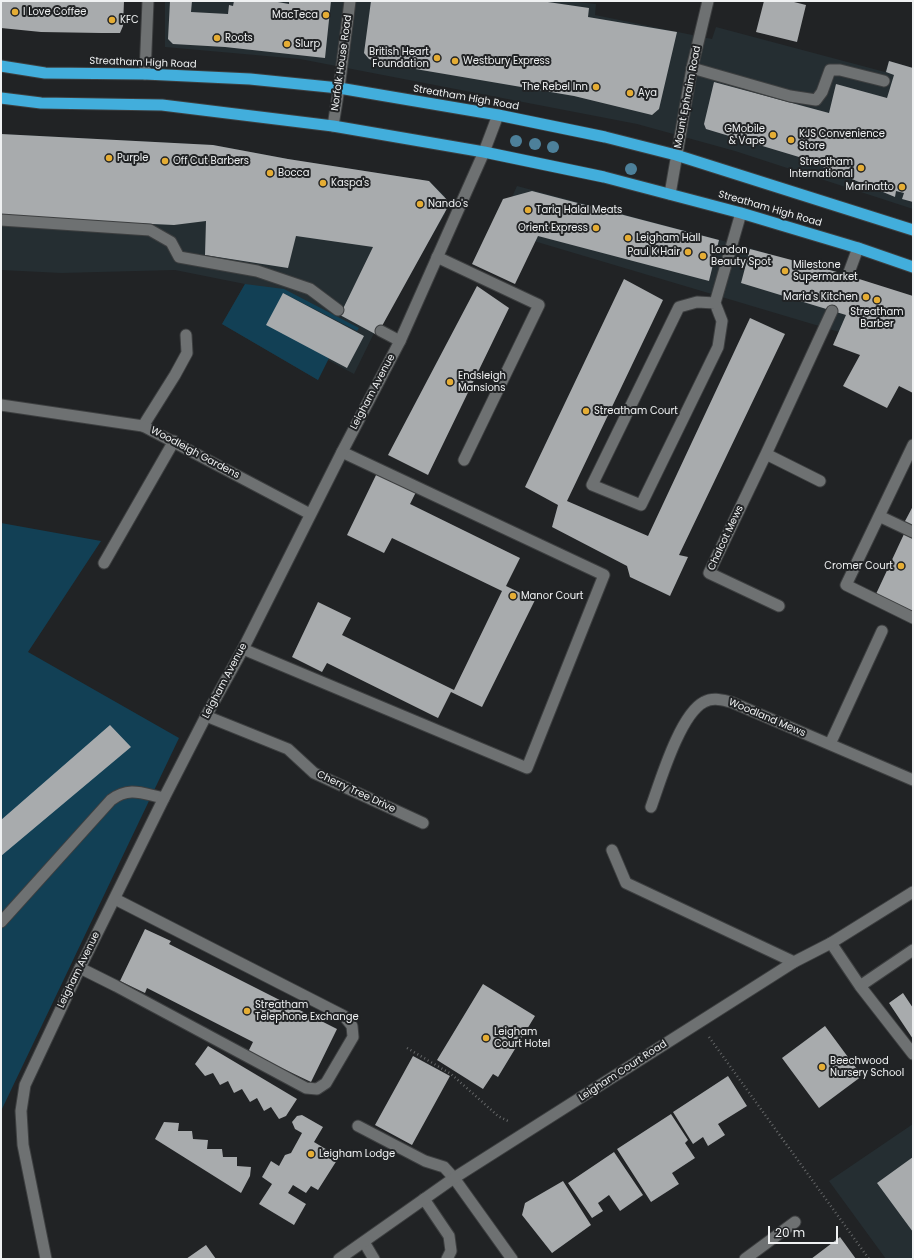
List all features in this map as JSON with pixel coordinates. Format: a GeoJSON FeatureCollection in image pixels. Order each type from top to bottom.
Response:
{"type":"FeatureCollection","features":[{"type":"Feature","properties":{"kind":"highway","name":"Streatham High Road"},"geometry":{"type":"LineString","coordinates":[[1,66],[45,73],[145,74],[250,79],[339,88],[498,115],[605,137],[676,155],[913,230]]}},
{"type":"Feature","properties":{"kind":"highway","name":"Streatham High Road"},"geometry":{"type":"LineString","coordinates":[[1,98],[41,103],[162,105],[333,126],[484,152],[604,177],[741,213],[858,248],[913,267]]}},
{"type":"Feature","properties":{"kind":"street"},"geometry":{"type":"LineString","coordinates":[[145,74],[148,1]]}},
{"type":"Feature","properties":{"kind":"street","name":"Norfolk House Road"},"geometry":{"type":"LineString","coordinates":[[333,126],[350,1]]}},
{"type":"Feature","properties":{"kind":"street","name":"Mount Ephraim Road"},"geometry":{"type":"LineString","coordinates":[[670,194],[692,68],[708,1]]}},
{"type":"Feature","properties":{"kind":"street"},"geometry":{"type":"LineString","coordinates":[[692,68],[790,96],[816,100],[824,87],[830,70],[840,70],[884,81]]}},
{"type":"Feature","properties":{"kind":"street","name":"Leigham Avenue"},"geometry":{"type":"LineString","coordinates":[[46,1259],[23,1145],[21,1111],[25,1085],[80,968],[164,798],[206,716],[243,649],[310,514],[400,341],[484,152],[498,115]]}},
{"type":"Feature","properties":{"kind":"street"},"geometry":{"type":"LineString","coordinates":[[715,303],[697,302],[679,307],[592,485],[641,505],[708,370],[718,346],[722,320],[715,303],[741,213]]}},
{"type":"Feature","properties":{"kind":"street"},"geometry":{"type":"LineString","coordinates":[[1,220],[150,230],[171,242],[179,257],[258,271],[310,289],[338,310]]}},
{"type":"Feature","properties":{"kind":"street"},"geometry":{"type":"LineString","coordinates":[[848,275],[858,248]]}},
{"type":"Feature","properties":{"kind":"street"},"geometry":{"type":"LineString","coordinates":[[437,257],[539,305],[464,460]]}},
{"type":"Feature","properties":{"kind":"street","name":"Chalcot Mews"},"geometry":{"type":"LineString","coordinates":[[779,606],[709,573],[832,311]]}},
{"type":"Feature","properties":{"kind":"street"},"geometry":{"type":"LineString","coordinates":[[381,331],[400,341]]}},
{"type":"Feature","properties":{"kind":"street"},"geometry":{"type":"LineString","coordinates":[[143,426],[187,353],[186,335]]}},
{"type":"Feature","properties":{"kind":"street","name":"Woodleigh Gardens"},"geometry":{"type":"LineString","coordinates":[[1,405],[143,426],[310,514]]}},
{"type":"Feature","properties":{"kind":"street"},"geometry":{"type":"LineString","coordinates":[[104,563],[174,441]]}},
{"type":"Feature","properties":{"kind":"street"},"geometry":{"type":"LineString","coordinates":[[913,444],[846,585],[913,618]]}},
{"type":"Feature","properties":{"kind":"street"},"geometry":{"type":"LineString","coordinates":[[243,649],[527,768],[604,575],[342,452]]}},
{"type":"Feature","properties":{"kind":"street"},"geometry":{"type":"LineString","coordinates":[[766,454],[820,481]]}},
{"type":"Feature","properties":{"kind":"street"},"geometry":{"type":"LineString","coordinates":[[878,516],[913,532]]}},
{"type":"Feature","properties":{"kind":"street"},"geometry":{"type":"LineString","coordinates":[[830,744],[882,631]]}},
{"type":"Feature","properties":{"kind":"street","name":"Woodland Mews"},"geometry":{"type":"LineString","coordinates":[[651,807],[675,740],[692,712],[705,701],[718,699],[731,702],[913,780]]}},
{"type":"Feature","properties":{"kind":"street","name":"Cherry Tree Drive"},"geometry":{"type":"LineString","coordinates":[[206,716],[288,749],[314,773],[423,823]]}},
{"type":"Feature","properties":{"kind":"street"},"geometry":{"type":"LineString","coordinates":[[1,922],[115,797],[124,792],[133,792],[164,798]]}},
{"type":"Feature","properties":{"kind":"street"},"geometry":{"type":"LineString","coordinates":[[612,850],[626,883],[794,962]]}},
{"type":"Feature","properties":{"kind":"street","name":"Leigham Court Road"},"geometry":{"type":"LineString","coordinates":[[339,1259],[454,1178],[794,962],[831,943],[913,892]]}},
{"type":"Feature","properties":{"kind":"street"},"geometry":{"type":"LineString","coordinates":[[80,968],[306,1088],[317,1089],[326,1083],[353,1037],[352,1026],[344,1016],[115,899]]}},
{"type":"Feature","properties":{"kind":"street"},"geometry":{"type":"LineString","coordinates":[[831,943],[860,986],[913,1054]]}},
{"type":"Feature","properties":{"kind":"street"},"geometry":{"type":"LineString","coordinates":[[860,986],[913,950]]}},
{"type":"Feature","properties":{"kind":"street"},"geometry":{"type":"LineString","coordinates":[[358,1126],[425,1161],[444,1167],[454,1178],[512,1259]]}},
{"type":"Feature","properties":{"kind":"street"},"geometry":{"type":"LineString","coordinates":[[424,1199],[449,1236],[451,1251],[447,1259]]}},
{"type":"Feature","properties":{"kind":"street"},"geometry":{"type":"LineString","coordinates":[[745,1259],[795,1222]]}},
{"type":"Feature","properties":{"kind":"street"},"geometry":{"type":"LineString","coordinates":[[364,1242],[374,1259]]}},
{"type":"Feature","properties":{"kind":"path"},"geometry":{"type":"LineString","coordinates":[[709,1038],[869,1259]]}},
{"type":"Feature","properties":{"kind":"path"},"geometry":{"type":"LineString","coordinates":[[407,1048],[451,1074],[498,1116],[511,1123]]}},
{"type":"Feature","properties":{"kind":"shaded area"},"geometry":{"type":"Polygon","coordinates":[[[165,1],[567,1],[596,4],[595,15],[712,39],[716,27],[885,72],[889,61],[913,68],[913,209],[735,151],[637,124],[300,59],[165,47],[165,1]]]}},
{"type":"Feature","properties":{"kind":"shaded area"},"geometry":{"type":"Polygon","coordinates":[[[1,134],[213,145],[288,159],[429,181],[445,196],[445,214],[377,327],[354,374],[328,360],[318,380],[222,324],[245,284],[175,270],[61,273],[1,270],[1,134]]]}},
{"type":"Feature","properties":{"kind":"shaded area"},"geometry":{"type":"Polygon","coordinates":[[[517,186],[750,248],[913,301],[913,354],[497,230],[517,186]]]}},
{"type":"Feature","properties":{"kind":"shaded area"},"geometry":{"type":"Polygon","coordinates":[[[245,284],[284,289],[359,328],[357,331],[283,293],[329,358],[318,380],[222,324],[245,284]]]}},
{"type":"Feature","properties":{"kind":"shaded area"},"geometry":{"type":"Polygon","coordinates":[[[1,523],[101,541],[28,652],[179,738],[1,1111],[1,523]]]}},
{"type":"Feature","properties":{"kind":"shaded area"},"geometry":{"type":"Polygon","coordinates":[[[913,1124],[913,1259],[886,1259],[829,1181],[913,1124]]]}},
{"type":"Feature","properties":{"kind":"building"},"geometry":{"type":"Polygon","coordinates":[[[1,1],[124,1],[123,26],[120,33],[41,32],[1,28],[1,1]]]}},
{"type":"Feature","properties":{"kind":"building"},"geometry":{"type":"Polygon","coordinates":[[[170,1],[192,1],[191,12],[228,14],[229,5],[233,6],[234,1],[272,1],[289,4],[289,1],[331,1],[325,58],[225,47],[173,44],[168,39],[170,1]]]}},
{"type":"Feature","properties":{"kind":"building"},"geometry":{"type":"Polygon","coordinates":[[[371,1],[541,1],[589,8],[588,17],[677,32],[659,109],[652,115],[574,96],[386,64],[369,59],[364,53],[371,1]]]}},
{"type":"Feature","properties":{"kind":"building"},"geometry":{"type":"Polygon","coordinates":[[[764,1],[790,1],[806,5],[797,42],[756,32],[764,1]]]}},
{"type":"Feature","properties":{"kind":"building"},"geometry":{"type":"Polygon","coordinates":[[[889,61],[913,68],[913,202],[902,199],[904,193],[896,191],[895,197],[799,157],[706,129],[704,124],[714,82],[829,113],[836,84],[887,98],[894,75],[886,72],[889,61]]]}},
{"type":"Feature","properties":{"kind":"building"},"geometry":{"type":"Polygon","coordinates":[[[1,134],[213,145],[288,159],[429,181],[450,203],[377,335],[340,315],[373,247],[296,236],[288,268],[205,255],[206,221],[174,225],[1,217],[1,134]]]}},
{"type":"Feature","properties":{"kind":"building","name":"Leigham Hall"},"geometry":{"type":"Polygon","coordinates":[[[532,191],[719,240],[709,281],[538,236],[515,284],[472,264],[503,199],[532,191]]]}},
{"type":"Feature","properties":{"kind":"building"},"geometry":{"type":"Polygon","coordinates":[[[750,249],[837,272],[913,296],[913,393],[899,386],[887,408],[843,386],[860,355],[833,345],[846,315],[741,283],[750,249]]]}},
{"type":"Feature","properties":{"kind":"building","name":"Streatham Court"},"geometry":{"type":"Polygon","coordinates":[[[624,279],[663,300],[567,501],[648,536],[750,318],[785,334],[679,555],[688,557],[670,596],[630,577],[627,566],[552,527],[558,505],[525,487],[624,279]]]}},
{"type":"Feature","properties":{"kind":"building","name":"Endsleigh Mansions"},"geometry":{"type":"Polygon","coordinates":[[[477,286],[509,308],[428,475],[388,455],[477,286]]]}},
{"type":"Feature","properties":{"kind":"building"},"geometry":{"type":"Polygon","coordinates":[[[283,293],[364,336],[347,368],[266,325],[283,293]]]}},
{"type":"Feature","properties":{"kind":"building","name":"Manor Court"},"geometry":{"type":"Polygon","coordinates":[[[377,473],[416,492],[410,504],[520,558],[506,586],[535,600],[482,707],[451,692],[438,718],[327,663],[322,672],[292,657],[318,602],[351,618],[342,635],[454,690],[502,591],[392,538],[384,553],[347,535],[377,473]]]}},
{"type":"Feature","properties":{"kind":"building"},"geometry":{"type":"Polygon","coordinates":[[[913,506],[913,527],[904,523],[913,506]]]}},
{"type":"Feature","properties":{"kind":"building","name":"Cromer Court"},"geometry":{"type":"Polygon","coordinates":[[[904,534],[913,539],[913,612],[876,594],[904,534]]]}},
{"type":"Feature","properties":{"kind":"building"},"geometry":{"type":"Polygon","coordinates":[[[110,725],[131,747],[1,856],[1,820],[110,725]]]}},
{"type":"Feature","properties":{"kind":"building","name":"Streatham Telephone Exchange"},"geometry":{"type":"Polygon","coordinates":[[[145,929],[171,941],[169,944],[337,1029],[311,1082],[248,1052],[253,1042],[147,988],[145,993],[120,981],[145,929]]]}},
{"type":"Feature","properties":{"kind":"building","name":"Leigham Court Hotel"},"geometry":{"type":"Polygon","coordinates":[[[483,984],[535,1016],[498,1077],[493,1074],[483,1089],[437,1060],[483,984]]]}},
{"type":"Feature","properties":{"kind":"building"},"geometry":{"type":"Polygon","coordinates":[[[903,993],[913,1008],[913,1039],[889,1003],[903,993]]]}},
{"type":"Feature","properties":{"kind":"building","name":"Beechwood Nursery School"},"geometry":{"type":"Polygon","coordinates":[[[825,1026],[862,1076],[819,1108],[782,1058],[825,1026]]]}},
{"type":"Feature","properties":{"kind":"building"},"geometry":{"type":"Polygon","coordinates":[[[208,1046],[297,1099],[286,1116],[279,1119],[271,1107],[264,1111],[257,1098],[250,1102],[242,1089],[234,1093],[228,1081],[220,1085],[213,1073],[205,1076],[195,1064],[208,1046]]]}},
{"type":"Feature","properties":{"kind":"building"},"geometry":{"type":"Polygon","coordinates":[[[413,1056],[450,1076],[412,1145],[375,1125],[413,1056]]]}},
{"type":"Feature","properties":{"kind":"building"},"geometry":{"type":"Polygon","coordinates":[[[728,1076],[747,1106],[718,1124],[725,1135],[708,1146],[703,1137],[693,1144],[673,1112],[728,1076]]]}},
{"type":"Feature","properties":{"kind":"building"},"geometry":{"type":"Polygon","coordinates":[[[671,1114],[688,1140],[685,1143],[695,1158],[672,1173],[679,1184],[651,1202],[617,1149],[671,1114]]]}},
{"type":"Feature","properties":{"kind":"building","name":"Leigham Lodge"},"geometry":{"type":"Polygon","coordinates":[[[302,1115],[323,1127],[314,1142],[339,1157],[318,1190],[311,1186],[306,1193],[293,1185],[288,1193],[306,1204],[294,1225],[259,1204],[272,1184],[262,1177],[271,1161],[279,1166],[285,1155],[291,1153],[302,1133],[295,1129],[292,1122],[297,1116],[302,1115]]]}},
{"type":"Feature","properties":{"kind":"building"},"geometry":{"type":"Polygon","coordinates":[[[164,1122],[179,1123],[178,1131],[192,1131],[193,1139],[208,1140],[207,1149],[222,1149],[223,1157],[237,1157],[237,1166],[251,1167],[250,1176],[241,1193],[155,1139],[164,1122]]]}},
{"type":"Feature","properties":{"kind":"building"},"geometry":{"type":"Polygon","coordinates":[[[614,1152],[643,1195],[620,1211],[609,1195],[598,1203],[603,1211],[592,1218],[568,1183],[614,1152]]]}},
{"type":"Feature","properties":{"kind":"building"},"geometry":{"type":"Polygon","coordinates":[[[913,1157],[913,1232],[877,1183],[913,1157]]]}},
{"type":"Feature","properties":{"kind":"building"},"geometry":{"type":"Polygon","coordinates":[[[563,1181],[591,1225],[552,1253],[522,1215],[525,1203],[563,1181]]]}},
{"type":"Feature","properties":{"kind":"building"},"geometry":{"type":"Polygon","coordinates":[[[840,1237],[856,1259],[811,1259],[840,1237]]]}},
{"type":"Feature","properties":{"kind":"building"},"geometry":{"type":"Polygon","coordinates":[[[206,1245],[216,1259],[186,1259],[206,1245]]]}},
{"type":"Feature","properties":{"kind":"place","name":"I Love Coffee"},"geometry":{"type":"Point","coordinates":[15,12]}},
{"type":"Feature","properties":{"kind":"place","name":"MacTeca"},"geometry":{"type":"Point","coordinates":[326,15]}},
{"type":"Feature","properties":{"kind":"place","name":"KFC"},"geometry":{"type":"Point","coordinates":[112,20]}},
{"type":"Feature","properties":{"kind":"place","name":"Roots"},"geometry":{"type":"Point","coordinates":[217,38]}},
{"type":"Feature","properties":{"kind":"place","name":"Slurp"},"geometry":{"type":"Point","coordinates":[287,44]}},
{"type":"Feature","properties":{"kind":"place","name":"British Heart Foundation"},"geometry":{"type":"Point","coordinates":[437,58]}},
{"type":"Feature","properties":{"kind":"place","name":"Westbury Express"},"geometry":{"type":"Point","coordinates":[455,61]}},
{"type":"Feature","properties":{"kind":"place","name":"The Rebel Inn"},"geometry":{"type":"Point","coordinates":[596,87]}},
{"type":"Feature","properties":{"kind":"place","name":"Aya"},"geometry":{"type":"Point","coordinates":[630,93]}},
{"type":"Feature","properties":{"kind":"place","name":"GMobile & Vape"},"geometry":{"type":"Point","coordinates":[773,135]}},
{"type":"Feature","properties":{"kind":"place","name":"KJS Convenience Store"},"geometry":{"type":"Point","coordinates":[791,140]}},
{"type":"Feature","properties":{"kind":"place","name":"Purple"},"geometry":{"type":"Point","coordinates":[109,158]}},
{"type":"Feature","properties":{"kind":"place","name":"Off Cut Barbers"},"geometry":{"type":"Point","coordinates":[165,161]}},
{"type":"Feature","properties":{"kind":"place","name":"Streatham International"},"geometry":{"type":"Point","coordinates":[861,168]}},
{"type":"Feature","properties":{"kind":"place","name":"Bocca"},"geometry":{"type":"Point","coordinates":[270,173]}},
{"type":"Feature","properties":{"kind":"place","name":"Kaspa's"},"geometry":{"type":"Point","coordinates":[323,183]}},
{"type":"Feature","properties":{"kind":"place","name":"Marinatto"},"geometry":{"type":"Point","coordinates":[902,187]}},
{"type":"Feature","properties":{"kind":"place","name":"Nando's"},"geometry":{"type":"Point","coordinates":[420,204]}},
{"type":"Feature","properties":{"kind":"place","name":"Tariq Halal Meats"},"geometry":{"type":"Point","coordinates":[528,210]}},
{"type":"Feature","properties":{"kind":"place","name":"Orient Express"},"geometry":{"type":"Point","coordinates":[596,228]}},
{"type":"Feature","properties":{"kind":"place","name":"Leigham Hall"},"geometry":{"type":"Point","coordinates":[628,238]}},
{"type":"Feature","properties":{"kind":"place","name":"Paul K Hair"},"geometry":{"type":"Point","coordinates":[688,252]}},
{"type":"Feature","properties":{"kind":"place","name":"London Beauty Spot"},"geometry":{"type":"Point","coordinates":[703,256]}},
{"type":"Feature","properties":{"kind":"place","name":"Milestone Supermarket"},"geometry":{"type":"Point","coordinates":[785,271]}},
{"type":"Feature","properties":{"kind":"place","name":"Maria's Kitchen"},"geometry":{"type":"Point","coordinates":[866,297]}},
{"type":"Feature","properties":{"kind":"place","name":"Streatham Barber"},"geometry":{"type":"Point","coordinates":[877,300]}},
{"type":"Feature","properties":{"kind":"place","name":"Endsleigh Mansions"},"geometry":{"type":"Point","coordinates":[450,382]}},
{"type":"Feature","properties":{"kind":"place","name":"Streatham Court"},"geometry":{"type":"Point","coordinates":[586,411]}},
{"type":"Feature","properties":{"kind":"place","name":"Cromer Court"},"geometry":{"type":"Point","coordinates":[901,566]}},
{"type":"Feature","properties":{"kind":"place","name":"Manor Court"},"geometry":{"type":"Point","coordinates":[513,596]}},
{"type":"Feature","properties":{"kind":"place","name":"Streatham Telephone Exchange"},"geometry":{"type":"Point","coordinates":[247,1011]}},
{"type":"Feature","properties":{"kind":"place","name":"Leigham Court Hotel"},"geometry":{"type":"Point","coordinates":[486,1038]}},
{"type":"Feature","properties":{"kind":"place","name":"Beechwood Nursery School"},"geometry":{"type":"Point","coordinates":[822,1067]}},
{"type":"Feature","properties":{"kind":"place","name":"Leigham Lodge"},"geometry":{"type":"Point","coordinates":[311,1154]}}]}
